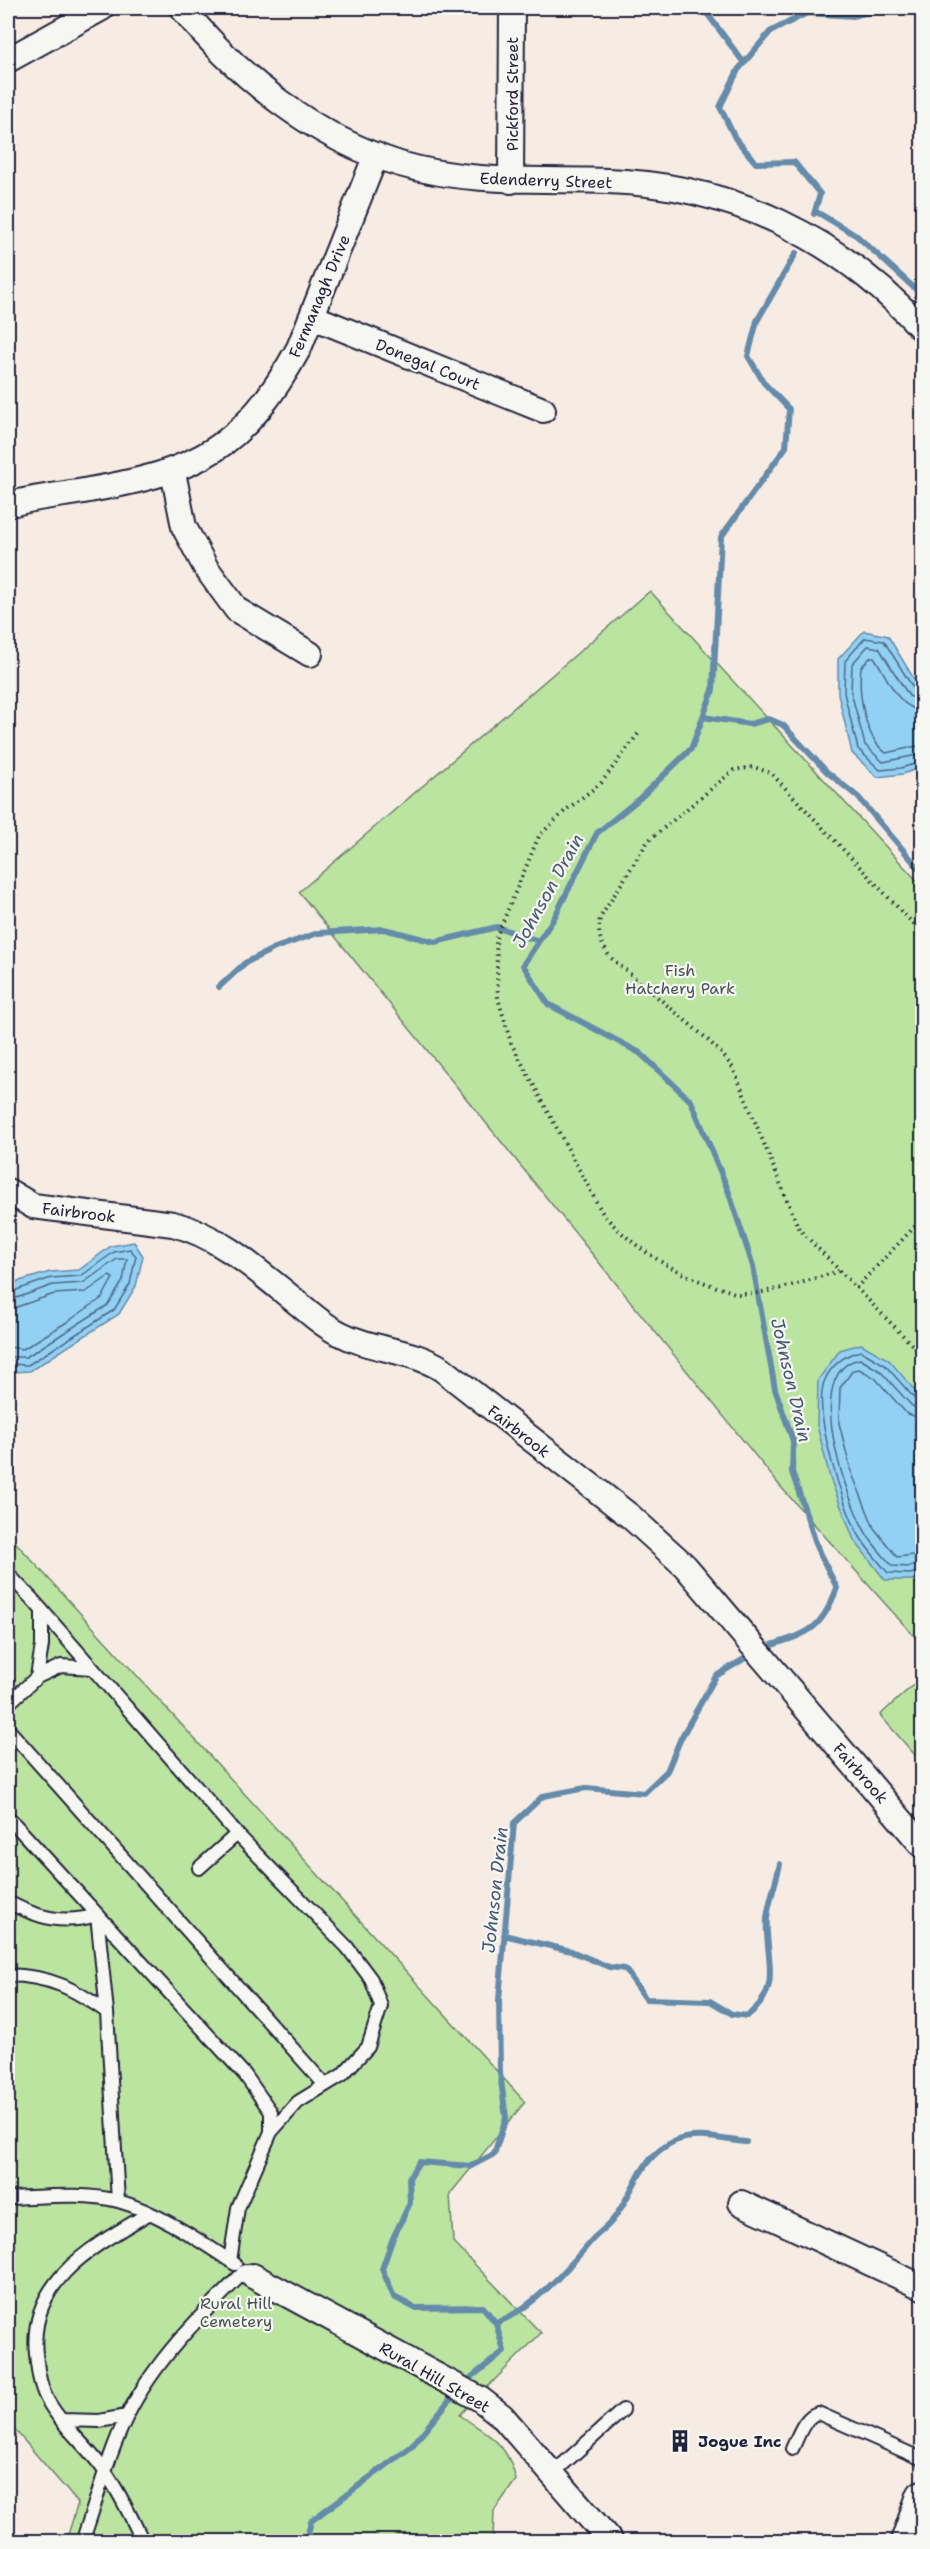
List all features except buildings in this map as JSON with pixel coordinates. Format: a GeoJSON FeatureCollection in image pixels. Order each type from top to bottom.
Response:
{"type":"FeatureCollection","features":[{"type":"Feature","properties":{"kind":"street"},"geometry":{"type":"LineString","coordinates":[[8,60],[102,8]]}},
{"type":"Feature","properties":{"kind":"street","name":"Edenderry Street"},"geometry":{"type":"LineString","coordinates":[[182,8],[229,61],[278,101],[323,129],[376,154],[400,164],[435,172],[511,181],[608,181],[652,185],[732,201],[787,224],[838,254],[885,291],[922,329]]}},
{"type":"Feature","properties":{"kind":"street","name":"Pickford Street"},"geometry":{"type":"LineString","coordinates":[[511,181],[512,8]]}},
{"type":"Feature","properties":{"kind":"street","name":"Fermanagh Drive"},"geometry":{"type":"LineString","coordinates":[[8,505],[138,482],[173,472],[217,449],[254,416],[285,373],[314,317],[376,154]]}},
{"type":"Feature","properties":{"kind":"street","name":"Donegal Court"},"geometry":{"type":"LineString","coordinates":[[314,317],[543,410]]}},
{"type":"Feature","properties":{"kind":"street"},"geometry":{"type":"LineString","coordinates":[[173,472],[184,527],[206,568],[237,610],[310,654]]}},
{"type":"Feature","properties":{"kind":"street","name":"Fairbrook"},"geometry":{"type":"LineString","coordinates":[[8,1191],[33,1206],[172,1224],[193,1229],[207,1235],[251,1266],[339,1333],[363,1343],[397,1349],[428,1361],[631,1517],[685,1566],[922,1845]]}},
{"type":"Feature","properties":{"kind":"street"},"geometry":{"type":"LineString","coordinates":[[741,2203],[922,2287]]}},
{"type":"Feature","properties":{"kind":"street","name":"Rural Hill Street"},"geometry":{"type":"LineString","coordinates":[[249,2273],[480,2399],[502,2416],[611,2541]]}},
{"type":"Feature","properties":{"kind":"street"},"geometry":{"type":"LineString","coordinates":[[906,2541],[922,2496]]}},
{"type":"Feature","properties":{"kind":"lane"},"geometry":{"type":"LineString","coordinates":[[8,1574],[237,1834],[347,1947],[371,1979],[381,2006],[368,2048],[342,2075],[298,2102],[271,2132],[238,2208],[230,2261]]}},
{"type":"Feature","properties":{"kind":"lane"},"geometry":{"type":"LineString","coordinates":[[37,1677],[42,1645],[42,1610]]}},
{"type":"Feature","properties":{"kind":"lane"},"geometry":{"type":"LineString","coordinates":[[8,1704],[37,1677],[61,1665],[92,1668]]}},
{"type":"Feature","properties":{"kind":"lane"},"geometry":{"type":"LineString","coordinates":[[8,1729],[325,2085]]}},
{"type":"Feature","properties":{"kind":"lane"},"geometry":{"type":"LineString","coordinates":[[8,1817],[244,2075],[271,2112],[271,2132]]}},
{"type":"Feature","properties":{"kind":"lane"},"geometry":{"type":"LineString","coordinates":[[199,1868],[237,1834]]}},
{"type":"Feature","properties":{"kind":"lane"},"geometry":{"type":"LineString","coordinates":[[8,1902],[34,1916],[66,1920],[97,1915]]}},
{"type":"Feature","properties":{"kind":"lane"},"geometry":{"type":"LineString","coordinates":[[97,1915],[107,2012],[118,2201]]}},
{"type":"Feature","properties":{"kind":"lane"},"geometry":{"type":"LineString","coordinates":[[8,1975],[35,1976],[75,1989],[107,2012]]}},
{"type":"Feature","properties":{"kind":"lane"},"geometry":{"type":"LineString","coordinates":[[8,2198],[78,2196],[118,2201],[202,2241],[249,2273],[179,2339],[127,2416],[82,2541]]}},
{"type":"Feature","properties":{"kind":"lane"},"geometry":{"type":"LineString","coordinates":[[143,2541],[106,2473],[51,2406],[38,2379],[35,2344],[39,2312],[53,2282],[86,2252],[148,2214]]}},
{"type":"Feature","properties":{"kind":"lane"},"geometry":{"type":"LineString","coordinates":[[552,2474],[623,2410]]}},
{"type":"Feature","properties":{"kind":"lane"},"geometry":{"type":"LineString","coordinates":[[792,2450],[806,2422],[811,2415],[818,2413],[922,2459]]}},
{"type":"Feature","properties":{"kind":"lane"},"geometry":{"type":"LineString","coordinates":[[63,2420],[99,2421],[127,2416]]}},
{"type":"Feature","properties":{"kind":"path"},"geometry":{"type":"LineString","coordinates":[[638,734],[601,783],[566,810],[539,836],[498,928],[495,953],[498,998],[519,1062],[532,1080],[603,1214],[618,1231],[672,1268],[706,1284],[742,1294],[772,1291],[839,1271]]}},
{"type":"Feature","properties":{"kind":"path"},"geometry":{"type":"LineString","coordinates":[[922,933],[771,772],[754,767],[734,770],[648,842],[600,918],[598,928],[601,944],[610,957],[706,1038],[733,1068],[799,1229],[922,1352]]}},
{"type":"Feature","properties":{"kind":"path"},"geometry":{"type":"LineString","coordinates":[[856,1288],[922,1219]]}},
{"type":"Feature","properties":{"kind":"green space","name":"Fish Hatchery Park"},"geometry":{"type":"Polygon","coordinates":[[[650,591],[922,886],[922,1645],[780,1486],[299,892],[650,591]]]}},
{"type":"Feature","properties":{"kind":"green space","name":"Rural Hill Cemetery"},"geometry":{"type":"Polygon","coordinates":[[[8,1534],[525,2102],[450,2194],[453,2242],[541,2333],[460,2415],[496,2441],[508,2456],[516,2480],[494,2511],[493,2541],[66,2541],[78,2503],[8,2422],[8,1534]]]}},
{"type":"Feature","properties":{"kind":"green space"},"geometry":{"type":"Polygon","coordinates":[[[922,1677],[922,1763],[880,1715],[922,1677]]]}},
{"type":"Feature","properties":{"kind":"water"},"geometry":{"type":"Polygon","coordinates":[[[864,631],[888,636],[922,692],[922,767],[903,774],[877,777],[852,753],[838,694],[838,659],[864,631]]]}},
{"type":"Feature","properties":{"kind":"water"},"geometry":{"type":"Polygon","coordinates":[[[134,1242],[143,1256],[136,1286],[119,1314],[30,1371],[13,1372],[8,1369],[8,1289],[16,1282],[50,1272],[79,1270],[111,1246],[134,1242]]]}},
{"type":"Feature","properties":{"kind":"water"},"geometry":{"type":"Polygon","coordinates":[[[861,1344],[889,1360],[922,1399],[922,1576],[912,1580],[885,1580],[854,1540],[830,1478],[817,1425],[818,1380],[840,1350],[861,1344]]]}},
{"type":"Feature","properties":{"kind":"waterway"},"geometry":{"type":"LineString","coordinates":[[703,8],[744,63]]}},
{"type":"Feature","properties":{"kind":"waterway","name":"Johnson Drain"},"geometry":{"type":"LineString","coordinates":[[814,214],[820,194],[794,162],[756,163],[735,138],[720,107],[738,70],[770,32],[807,13],[853,16],[884,8]]}},
{"type":"Feature","properties":{"kind":"waterway"},"geometry":{"type":"LineString","coordinates":[[815,211],[857,236],[922,295]]}},
{"type":"Feature","properties":{"kind":"waterway","name":"Johnson Drain"},"geometry":{"type":"LineString","coordinates":[[763,1648],[810,1630],[824,1615],[837,1588],[819,1552],[792,1472],[793,1441],[775,1389],[753,1266],[728,1190],[691,1101],[640,1053],[548,1004],[523,965],[554,918],[597,833],[640,798],[691,749],[713,690],[721,537],[786,447],[789,409],[764,383],[748,356],[757,321],[796,253]]}},
{"type":"Feature","properties":{"kind":"waterway"},"geometry":{"type":"LineString","coordinates":[[703,717],[750,724],[769,719],[783,725],[827,772],[858,797],[922,872]]}},
{"type":"Feature","properties":{"kind":"waterway"},"geometry":{"type":"LineString","coordinates":[[219,987],[245,963],[275,948],[318,933],[384,929],[435,942],[497,927],[539,941]]}},
{"type":"Feature","properties":{"kind":"waterway","name":"Johnson Drain"},"geometry":{"type":"LineString","coordinates":[[463,2384],[504,2351],[496,2323],[483,2307],[415,2308],[394,2297],[382,2269],[393,2238],[410,2203],[409,2178],[419,2162],[471,2166],[494,2154],[506,2118],[500,2073],[499,2000],[514,1823],[543,1796],[586,1788],[644,1793],[667,1771],[681,1738],[716,1676],[752,1654]]}},
{"type":"Feature","properties":{"kind":"waterway"},"geometry":{"type":"LineString","coordinates":[[504,1935],[571,1951],[609,1967],[625,1969],[646,1999],[710,2001],[732,2014],[747,2016],[759,2005],[766,1994],[769,1983],[767,1918],[780,1864]]}},
{"type":"Feature","properties":{"kind":"waterway"},"geometry":{"type":"LineString","coordinates":[[496,2323],[523,2308],[548,2288],[593,2238],[611,2222],[645,2167],[663,2148],[675,2141],[692,2137],[746,2142]]}},
{"type":"Feature","properties":{"kind":"waterway","name":"Johnson Drain"},"geometry":{"type":"LineString","coordinates":[[306,2542],[311,2521],[411,2447],[457,2391]]}},
{"type":"Feature","properties":{"kind":"place","name":"Jogue Inc"},"geometry":{"type":"Point","coordinates":[680,2441]}}]}
